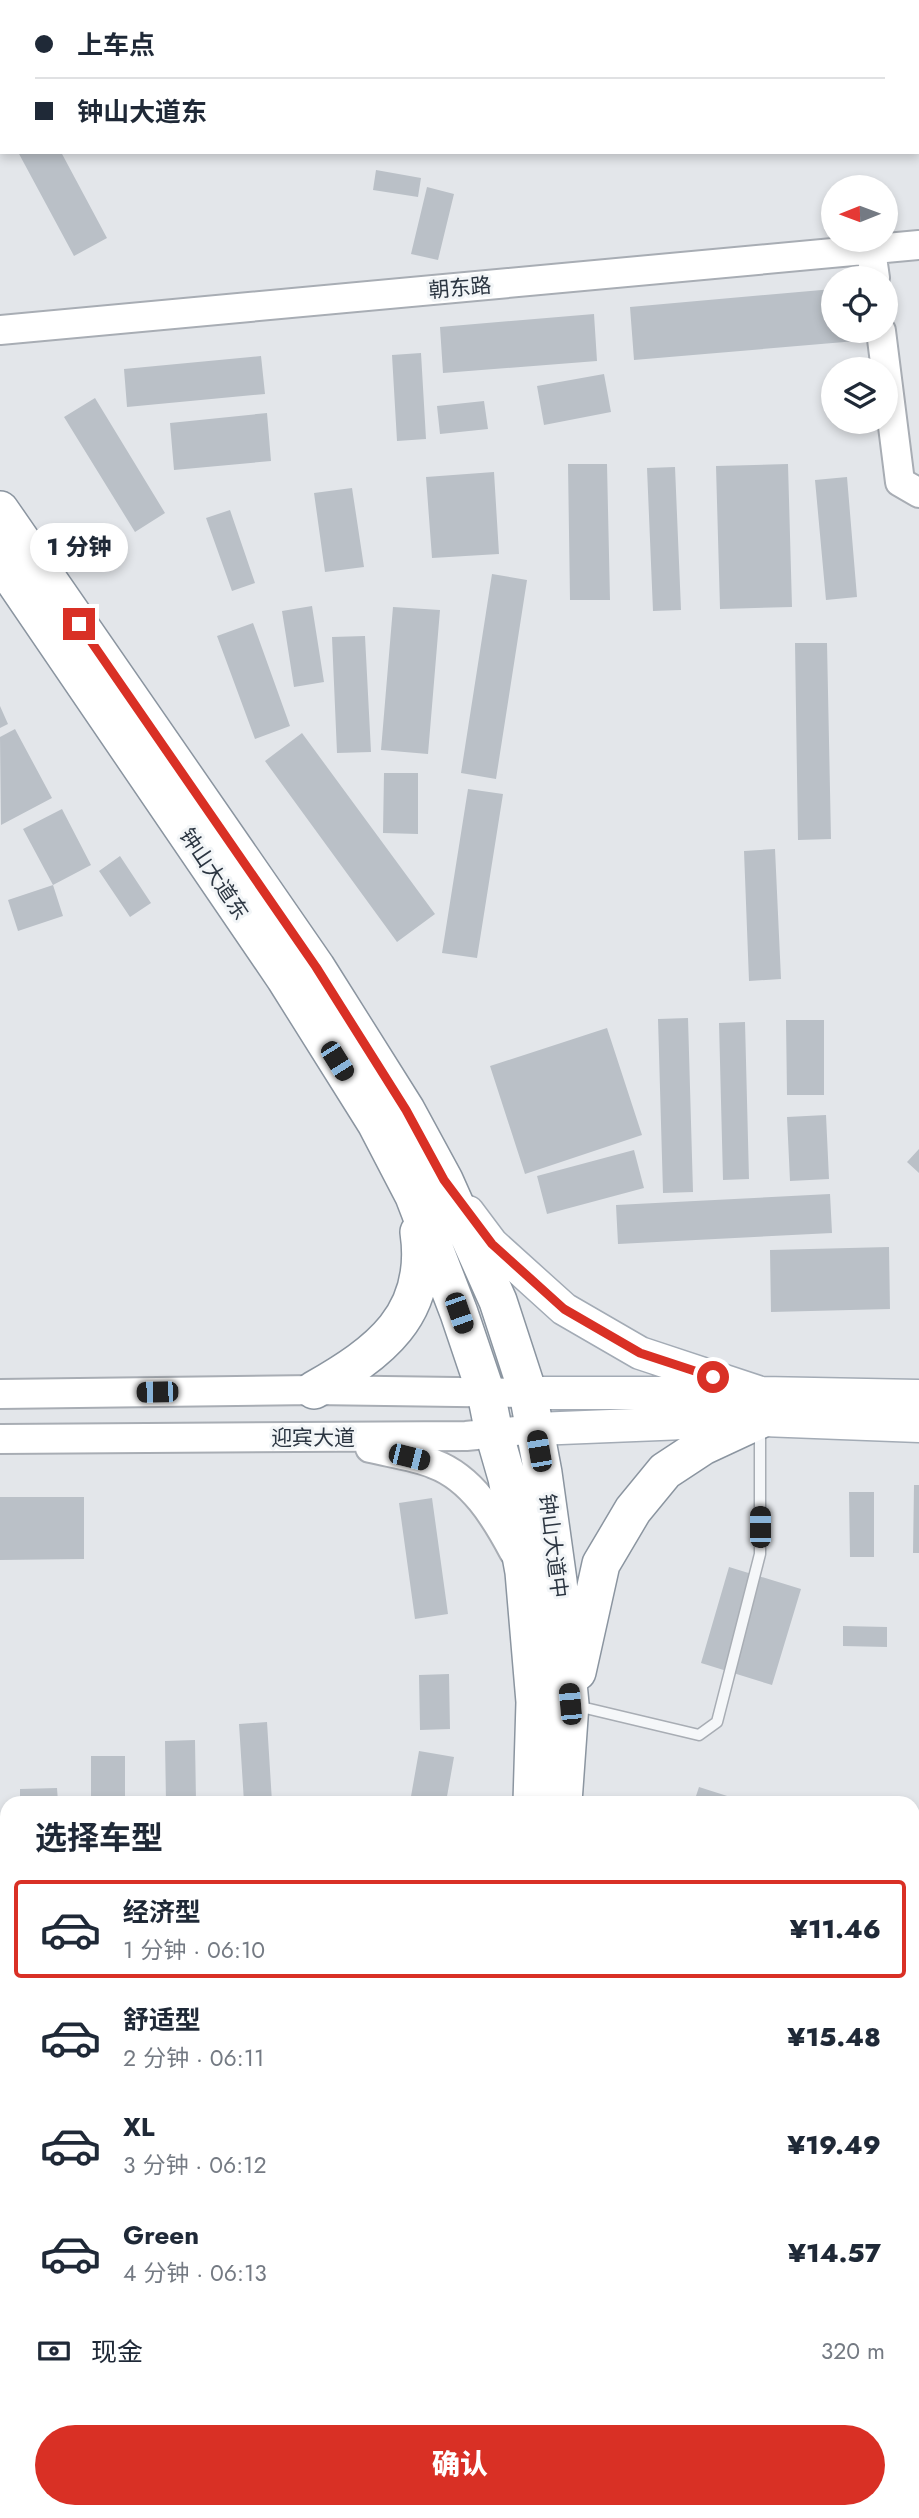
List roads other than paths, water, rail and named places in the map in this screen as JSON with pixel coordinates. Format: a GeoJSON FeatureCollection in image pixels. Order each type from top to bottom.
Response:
{"type":"FeatureCollection","features":[{"type":"Feature","properties":{"kind":"highway","name":"钟山大道东"},"geometry":{"type":"LineString","coordinates":[[0,510],[316,967],[406,1110],[429,1188]]}},
{"type":"Feature","properties":{"kind":"highway","name":"钟山大道东"},"geometry":{"type":"LineString","coordinates":[[0,561],[285,978],[376,1123],[429,1188]]}},
{"type":"Feature","properties":{"kind":"highway"},"geometry":{"type":"LineString","coordinates":[[314,1390],[353,1368],[387,1340],[404,1320],[418,1283],[429,1188]]}},
{"type":"Feature","properties":{"kind":"highway","name":"钟山大道中"},"geometry":{"type":"LineString","coordinates":[[429,1188],[459,1313],[486,1393],[507,1478],[524,1572],[535,1702],[532,1796]]}},
{"type":"Feature","properties":{"kind":"highway","name":"钟山大道中"},"geometry":{"type":"LineString","coordinates":[[429,1188],[498,1301],[528,1393],[536,1429],[558,1581],[570,1704],[563,1796]]}},
{"type":"Feature","properties":{"kind":"highway"},"geometry":{"type":"LineString","coordinates":[[570,1704],[601,1564],[633,1510],[665,1471],[760,1406]]}},
{"type":"Feature","properties":{"kind":"main road"},"geometry":{"type":"LineString","coordinates":[[429,1188],[564,1309],[640,1353],[760,1406]]}},
{"type":"Feature","properties":{"kind":"main road","name":"迎宾大道"},"geometry":{"type":"LineString","coordinates":[[528,1393],[760,1406],[919,1426]]}},
{"type":"Feature","properties":{"kind":"main road","name":"迎宾大道"},"geometry":{"type":"LineString","coordinates":[[536,1429],[760,1406],[919,1396]]}},
{"type":"Feature","properties":{"kind":"street","name":"朝东路"},"geometry":{"type":"LineString","coordinates":[[898,247],[919,245]]}},
{"type":"Feature","properties":{"kind":"street","name":"朝东路"},"geometry":{"type":"LineString","coordinates":[[0,330],[849,252]]}},
{"type":"Feature","properties":{"kind":"street"},"geometry":{"type":"LineString","coordinates":[[883,343],[900,482],[919,493]]}},
{"type":"Feature","properties":{"kind":"street","name":"迎宾大道"},"geometry":{"type":"LineString","coordinates":[[0,1394],[314,1390],[528,1393]]}},
{"type":"Feature","properties":{"kind":"street","name":"迎宾大道"},"geometry":{"type":"LineString","coordinates":[[0,1439],[466,1436],[536,1429]]}},
{"type":"Feature","properties":{"kind":"street"},"geometry":{"type":"LineString","coordinates":[[330,1438],[435,1464],[447,1471],[470,1488],[497,1520],[524,1572]]}},
{"type":"Feature","properties":{"kind":"lane"},"geometry":{"type":"LineString","coordinates":[[570,1704],[699,1735],[717,1722],[760,1554],[760,1406]]}}]}
